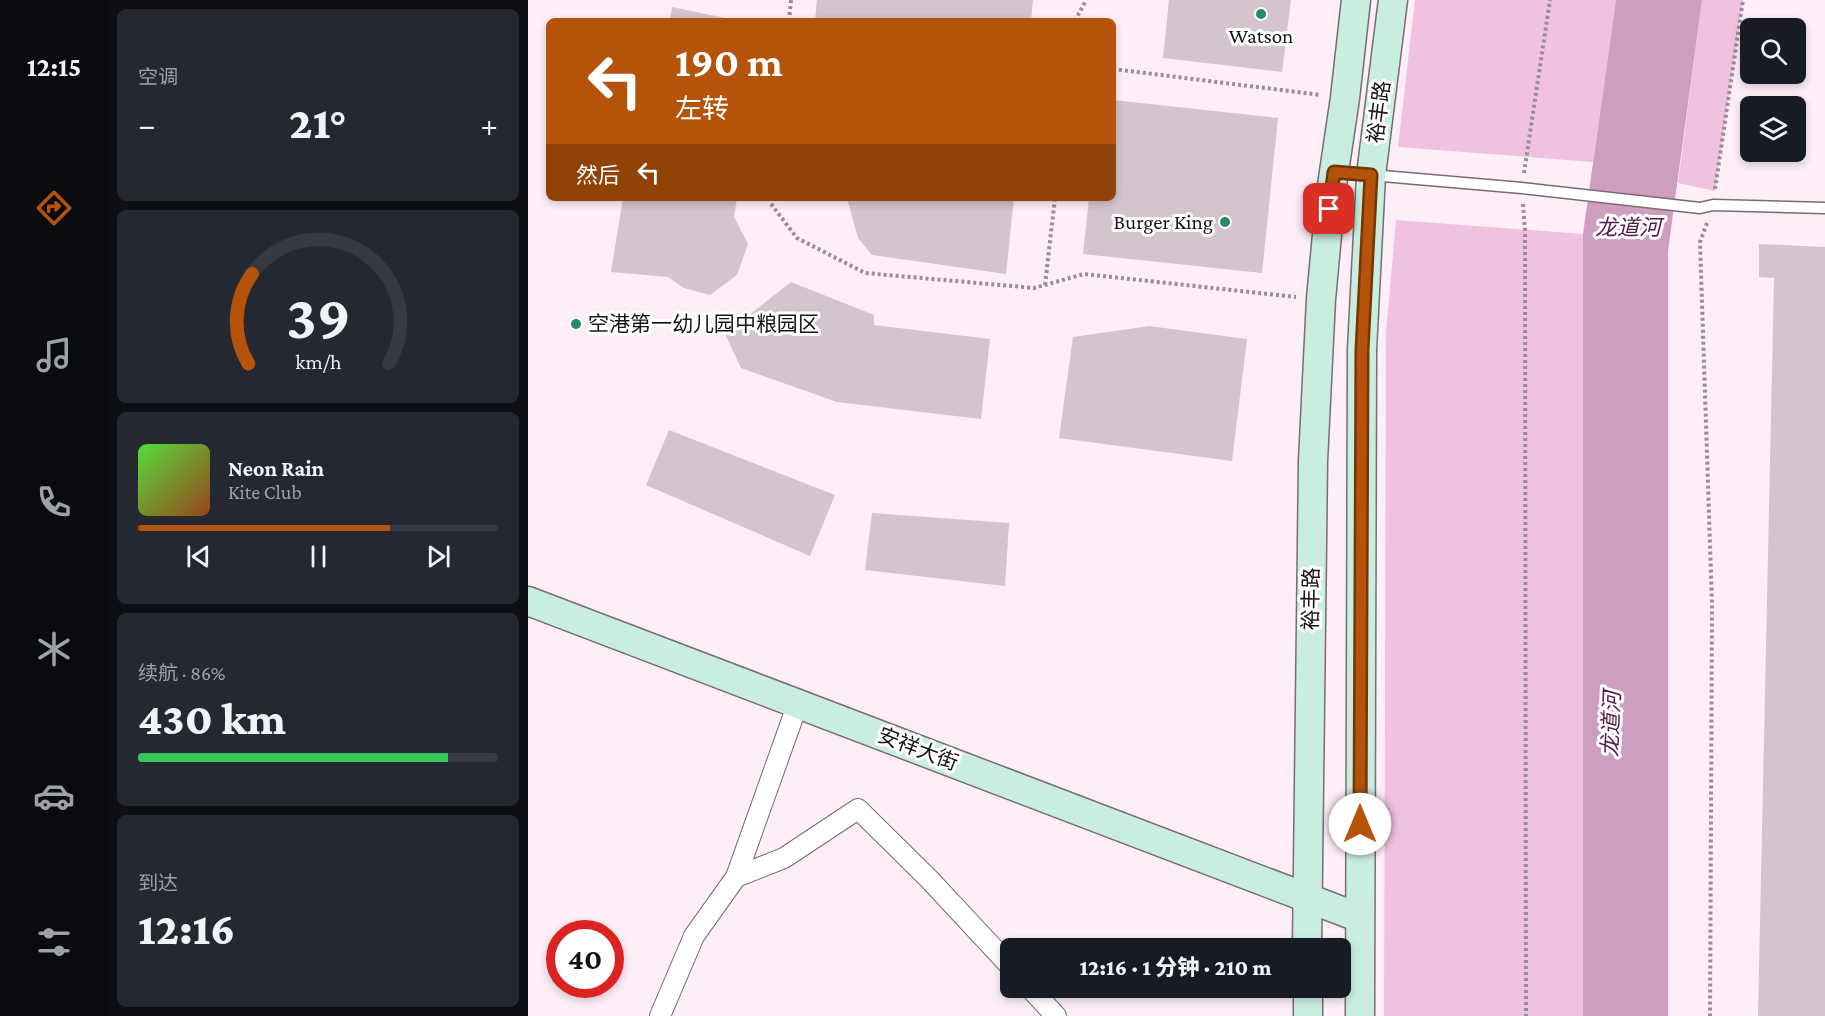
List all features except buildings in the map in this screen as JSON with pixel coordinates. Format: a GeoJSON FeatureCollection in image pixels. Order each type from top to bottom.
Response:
{"type":"FeatureCollection","features":[{"type":"Feature","properties":{"kind":"street","name":"裕丰路"},"geometry":{"type":"LineString","coordinates":[[1307,938],[1313,472],[1321,299],[1334,172],[1356,0]]}},
{"type":"Feature","properties":{"kind":"street","name":"裕丰路"},"geometry":{"type":"LineString","coordinates":[[1360,1016],[1362,350],[1371,175],[1393,0]]}},
{"type":"Feature","properties":{"kind":"street","name":"安祥大街"},"geometry":{"type":"LineString","coordinates":[[528,601],[1360,918]]}},
{"type":"Feature","properties":{"kind":"street"},"geometry":{"type":"LineString","coordinates":[[660,1016],[693,936],[736,877],[798,703]]}},
{"type":"Feature","properties":{"kind":"street"},"geometry":{"type":"LineString","coordinates":[[736,877],[784,858],[858,809],[930,879],[1000,955]]}},
{"type":"Feature","properties":{"kind":"street"},"geometry":{"type":"LineString","coordinates":[[1039,998],[1056,1016]]}},
{"type":"Feature","properties":{"kind":"street"},"geometry":{"type":"LineString","coordinates":[[1308,998],[1308,1016]]}},
{"type":"Feature","properties":{"kind":"lane"},"geometry":{"type":"LineString","coordinates":[[1334,172],[1522,188],[1700,208],[1713,205],[1825,208]]}},
{"type":"Feature","properties":{"kind":"path"},"geometry":{"type":"LineString","coordinates":[[789,18],[791,0]]}},
{"type":"Feature","properties":{"kind":"path"},"geometry":{"type":"LineString","coordinates":[[1077,18],[1086,0]]}},
{"type":"Feature","properties":{"kind":"path"},"geometry":{"type":"LineString","coordinates":[[1526,1016],[1525,231],[1522,188],[1550,0]]}},
{"type":"Feature","properties":{"kind":"path"},"geometry":{"type":"LineString","coordinates":[[1710,1016],[1712,605],[1700,242],[1713,205],[1743,0]]}},
{"type":"Feature","properties":{"kind":"path"},"geometry":{"type":"LineString","coordinates":[[1116,69],[1345,98]]}},
{"type":"Feature","properties":{"kind":"path"},"geometry":{"type":"LineString","coordinates":[[771,201],[797,238],[866,273],[1034,288],[1084,274],[1321,299]]}},
{"type":"Feature","properties":{"kind":"path"},"geometry":{"type":"LineString","coordinates":[[1045,285],[1055,201]]}},
{"type":"Feature","properties":{"kind":"shaded area"},"geometry":{"type":"Polygon","coordinates":[[[1415,0],[1616,0],[1593,162],[1398,147],[1415,0]]]}},
{"type":"Feature","properties":{"kind":"shaded area"},"geometry":{"type":"Polygon","coordinates":[[[1702,0],[1743,0],[1715,191],[1678,183],[1702,0]]]}},
{"type":"Feature","properties":{"kind":"shaded area"},"geometry":{"type":"Polygon","coordinates":[[[1396,220],[1583,234],[1583,1016],[1384,1016],[1386,333],[1396,220]]]}},
{"type":"Feature","properties":{"kind":"water","name":"龙道河"},"geometry":{"type":"Polygon","coordinates":[[[1616,0],[1702,0],[1668,251],[1668,1016],[1583,1016],[1583,234],[1616,0]]]}},
{"type":"Feature","properties":{"kind":"place","name":"Watson"},"geometry":{"type":"Point","coordinates":[1261,14]}},
{"type":"Feature","properties":{"kind":"place","name":"Burger King"},"geometry":{"type":"Point","coordinates":[1225,222]}},
{"type":"Feature","properties":{"kind":"place","name":"空港第一幼儿园中粮园区"},"geometry":{"type":"Point","coordinates":[576,324]}},
{"type":"Feature","properties":{"kind":"route"},"geometry":{"type":"LineString","coordinates":[[1329,209],[1334,172],[1371,175],[1362,350],[1360,824]]}}]}
